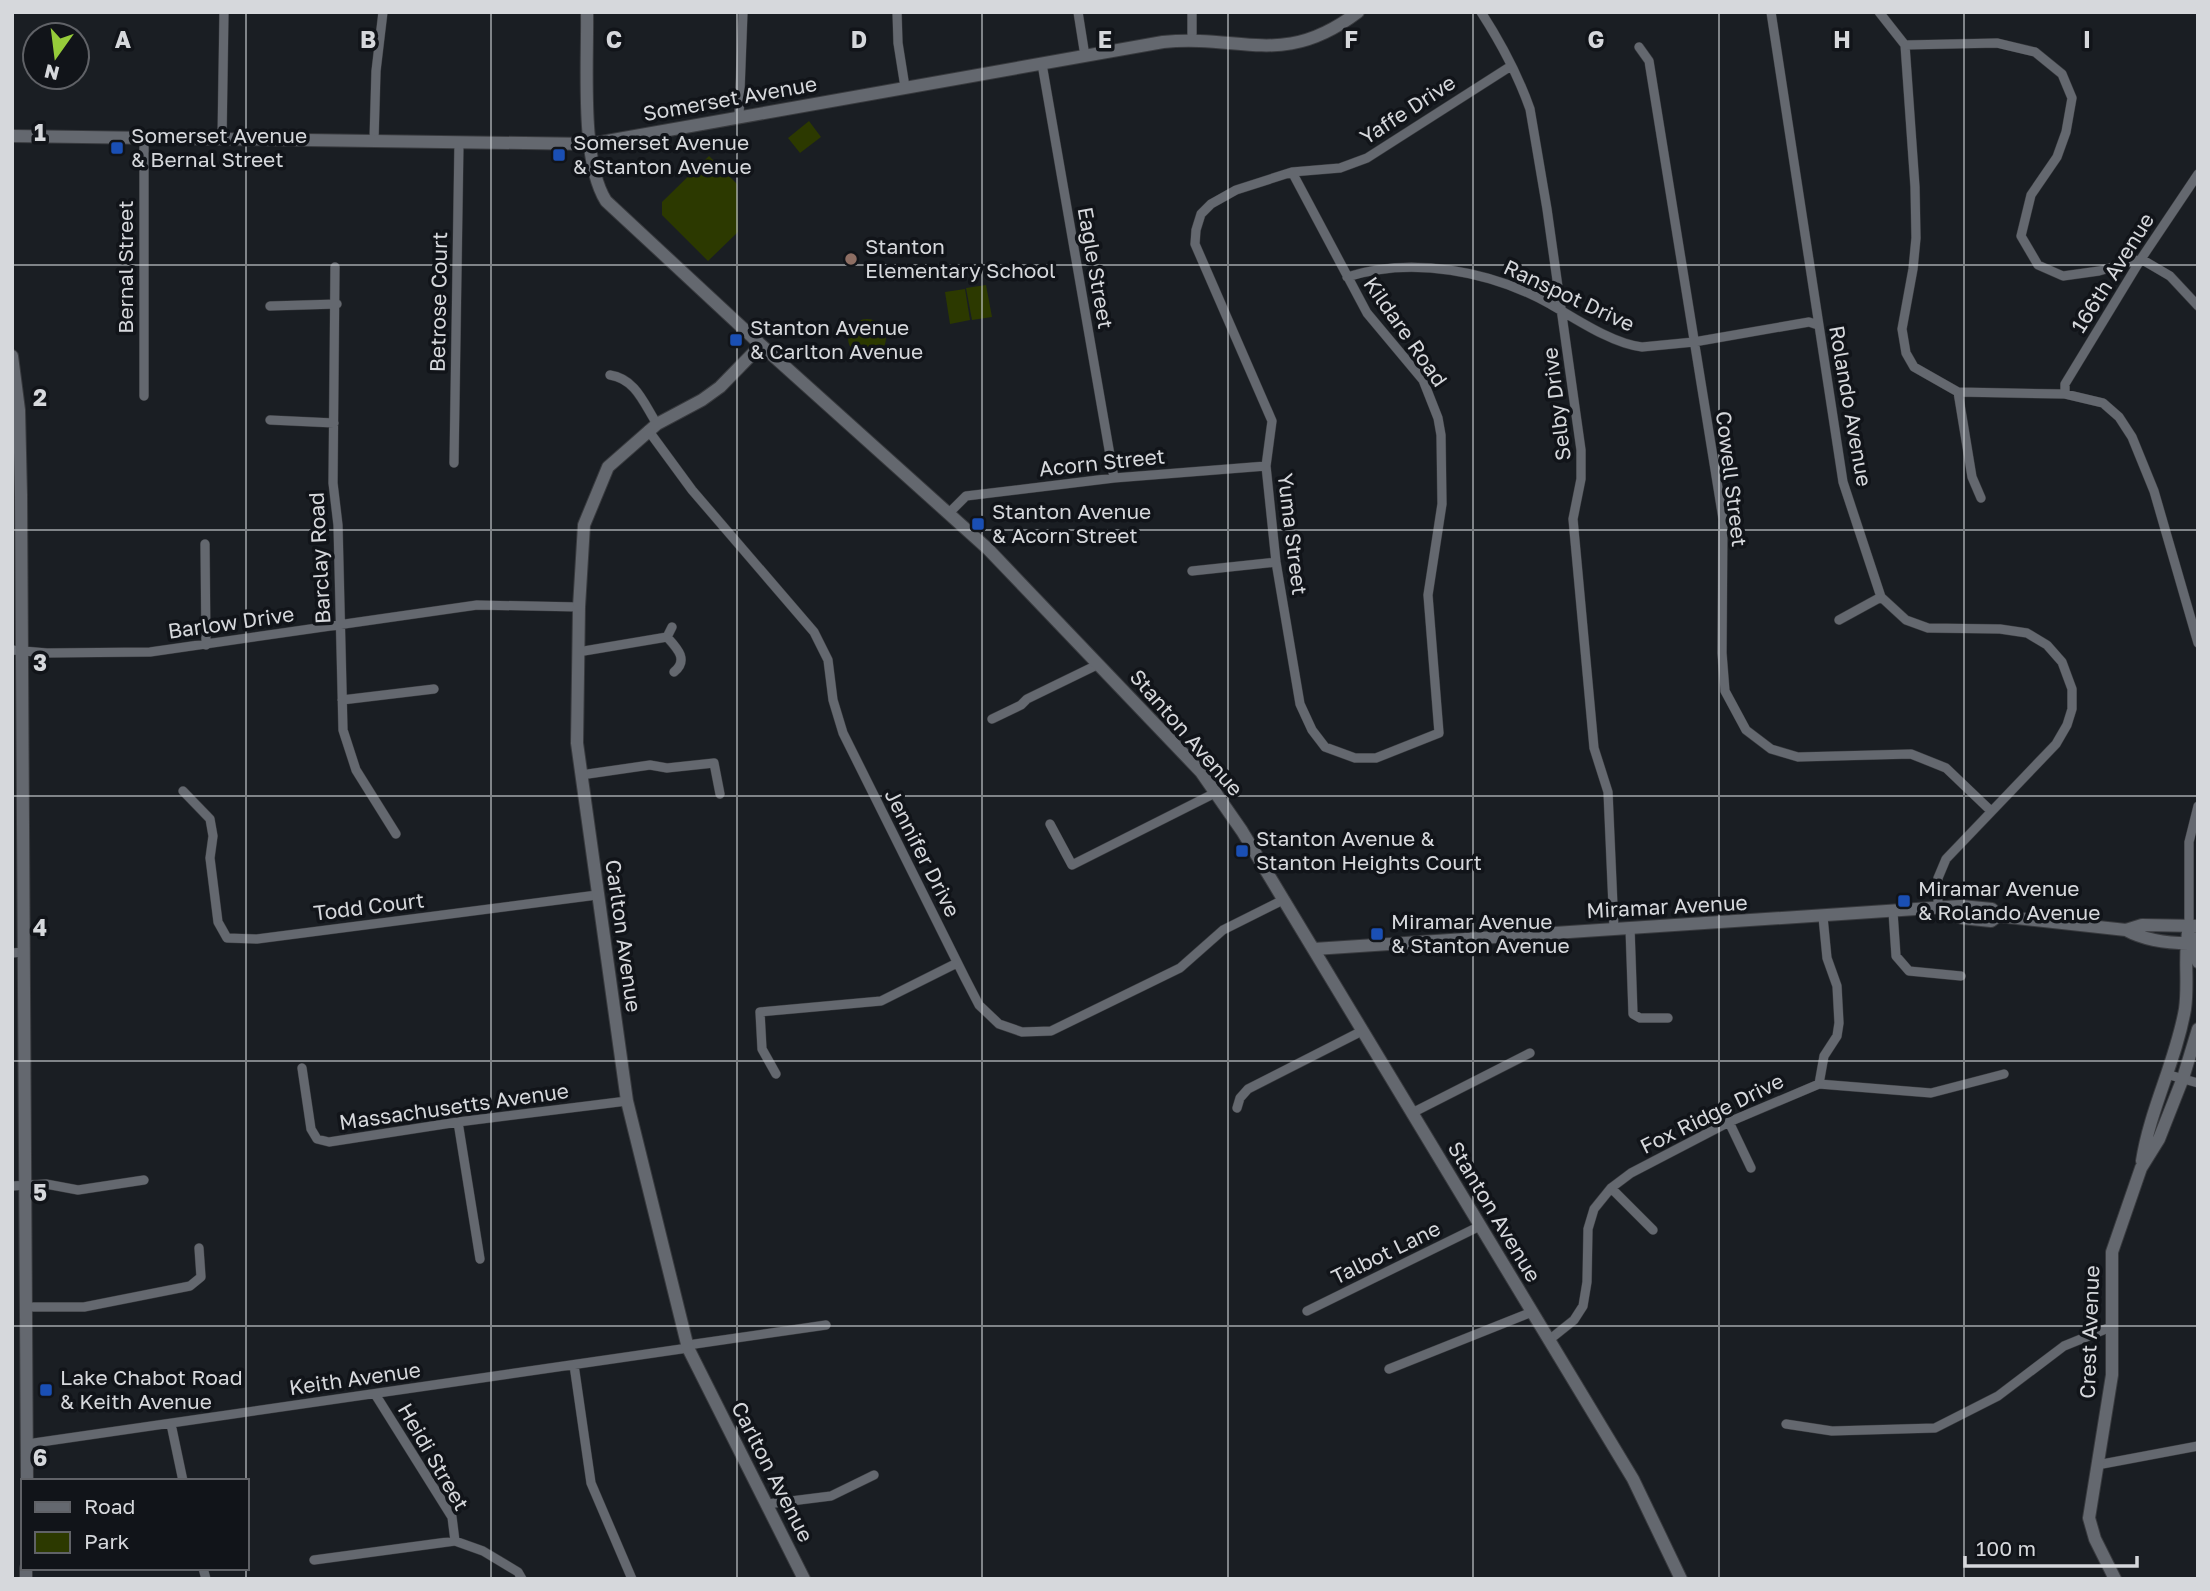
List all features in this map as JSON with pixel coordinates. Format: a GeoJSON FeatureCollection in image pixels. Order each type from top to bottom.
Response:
{"type":"FeatureCollection","features":[{"type":"Feature","properties":{"kind":"street"},"geometry":{"type":"LineString","coordinates":[[222,139],[224,12]]}},
{"type":"Feature","properties":{"kind":"street"},"geometry":{"type":"LineString","coordinates":[[374,141],[376,71],[383,12]]}},
{"type":"Feature","properties":{"kind":"street","name":"Stanton Avenue"},"geometry":{"type":"LineString","coordinates":[[587,12],[587,129],[598,186],[606,201],[988,549],[1194,764],[1217,792],[1633,1479],[1681,1579]]}},
{"type":"Feature","properties":{"kind":"street"},"geometry":{"type":"LineString","coordinates":[[739,117],[743,12]]}},
{"type":"Feature","properties":{"kind":"street"},"geometry":{"type":"LineString","coordinates":[[897,12],[905,88]]}},
{"type":"Feature","properties":{"kind":"street"},"geometry":{"type":"LineString","coordinates":[[1078,12],[1084,56]]}},
{"type":"Feature","properties":{"kind":"street"},"geometry":{"type":"LineString","coordinates":[[1192,12],[1192,41]]}},
{"type":"Feature","properties":{"kind":"street","name":"Somerset Avenue"},"geometry":{"type":"LineString","coordinates":[[12,136],[590,144],[1163,42],[1286,46],[1326,33],[1358,12]]}},
{"type":"Feature","properties":{"kind":"street","name":"Selby Drive"},"geometry":{"type":"LineString","coordinates":[[1481,12],[1511,65],[1530,109],[1563,311],[1582,457],[1581,479],[1573,519],[1594,748],[1608,792],[1614,929]]}},
{"type":"Feature","properties":{"kind":"street","name":"Rolando Avenue"},"geometry":{"type":"LineString","coordinates":[[1771,12],[1843,482],[1881,597],[1906,620],[1928,628],[2000,629],[2027,633],[2047,645],[2062,662],[2072,689],[2072,709],[2067,726],[2056,744],[1946,859],[1938,878],[1938,909]]}},
{"type":"Feature","properties":{"kind":"street"},"geometry":{"type":"LineString","coordinates":[[1879,12],[1905,45],[1916,238],[1902,329],[1903,341],[1914,367],[1958,392],[2065,394],[2103,403],[2119,417],[2132,437],[2154,491],[2198,643]]}},
{"type":"Feature","properties":{"kind":"street"},"geometry":{"type":"LineString","coordinates":[[1905,45],[1997,43],[2035,52],[2062,74],[2072,98],[2066,132],[2057,157],[2031,195],[2021,236],[2038,265],[2063,276],[2099,271],[2141,259],[2170,276],[2198,306]]}},
{"type":"Feature","properties":{"kind":"street","name":"Cowell Street"},"geometry":{"type":"LineString","coordinates":[[1639,47],[1649,61],[1723,519],[1722,653],[1725,691],[1746,730],[1771,749],[1798,757],[1910,754],[1946,768],[1990,811]]}},
{"type":"Feature","properties":{"kind":"street","name":"Eagle Street"},"geometry":{"type":"LineString","coordinates":[[1042,64],[1114,478]]}},
{"type":"Feature","properties":{"kind":"street","name":"Yaffe Drive"},"geometry":{"type":"LineString","coordinates":[[1236,190],[1292,172],[1340,167],[1367,159],[1511,65]]}},
{"type":"Feature","properties":{"kind":"street","name":"Bernal Street"},"geometry":{"type":"LineString","coordinates":[[144,138],[144,396]]}},
{"type":"Feature","properties":{"kind":"street","name":"Betrose Court"},"geometry":{"type":"LineString","coordinates":[[454,463],[459,142]]}},
{"type":"Feature","properties":{"kind":"street","name":"Kildare Road"},"geometry":{"type":"LineString","coordinates":[[1292,172],[1367,313],[1423,380],[1438,418],[1441,435],[1442,504],[1429,595],[1439,733]]}},
{"type":"Feature","properties":{"kind":"street","name":"166th Avenue"},"geometry":{"type":"LineString","coordinates":[[2065,394],[2065,384],[2141,259],[2198,174]]}},
{"type":"Feature","properties":{"kind":"street","name":"Yuma Street"},"geometry":{"type":"LineString","coordinates":[[1236,190],[1211,204],[1201,214],[1195,244],[1272,421],[1266,466],[1276,562],[1300,704],[1312,730],[1325,747],[1354,758],[1376,758],[1439,733]]}},
{"type":"Feature","properties":{"kind":"street","name":"Barclay Road"},"geometry":{"type":"LineString","coordinates":[[335,267],[337,304],[333,483],[338,525],[343,730],[356,769],[396,834]]}},
{"type":"Feature","properties":{"kind":"street","name":"Ranspot Drive"},"geometry":{"type":"LineString","coordinates":[[1347,277],[1374,270],[1408,268],[1465,272],[1528,293],[1634,346],[1654,347],[1693,342],[1809,321],[1818,325]]}},
{"type":"Feature","properties":{"kind":"street"},"geometry":{"type":"LineString","coordinates":[[270,306],[337,304]]}},
{"type":"Feature","properties":{"kind":"street","name":"Carlton Avenue"},"geometry":{"type":"LineString","coordinates":[[761,345],[720,387],[652,427],[608,467],[584,525],[579,607],[577,743],[627,1101],[688,1347],[804,1579]]}},
{"type":"Feature","properties":{"kind":"street"},"geometry":{"type":"LineString","coordinates":[[12,356],[19,410],[18,952],[26,1186],[27,1479]]}},
{"type":"Feature","properties":{"kind":"street","name":"Jennifer Drive"},"geometry":{"type":"LineString","coordinates":[[610,375],[633,386],[652,427],[687,484],[814,632],[828,660],[833,700],[843,733],[957,963],[979,1005],[992,1019],[1013,1030],[1041,1033],[1061,1026],[1180,968],[1223,930],[1283,900]]}},
{"type":"Feature","properties":{"kind":"street"},"geometry":{"type":"LineString","coordinates":[[1958,392],[1972,477],[1981,498]]}},
{"type":"Feature","properties":{"kind":"street"},"geometry":{"type":"LineString","coordinates":[[270,420],[334,423]]}},
{"type":"Feature","properties":{"kind":"street","name":"Acorn Street"},"geometry":{"type":"LineString","coordinates":[[949,513],[966,496],[1114,478],[1266,466]]}},
{"type":"Feature","properties":{"kind":"street"},"geometry":{"type":"LineString","coordinates":[[205,544],[206,645]]}},
{"type":"Feature","properties":{"kind":"street"},"geometry":{"type":"LineString","coordinates":[[1192,570],[1276,562]]}},
{"type":"Feature","properties":{"kind":"street"},"geometry":{"type":"LineString","coordinates":[[1839,620],[1881,597]]}},
{"type":"Feature","properties":{"kind":"street","name":"Barlow Drive"},"geometry":{"type":"LineString","coordinates":[[17,651],[150,652],[477,606],[579,607]]}},
{"type":"Feature","properties":{"kind":"street"},"geometry":{"type":"LineString","coordinates":[[667,637],[672,627]]}},
{"type":"Feature","properties":{"kind":"street"},"geometry":{"type":"LineString","coordinates":[[578,652],[667,637]]}},
{"type":"Feature","properties":{"kind":"street"},"geometry":{"type":"LineString","coordinates":[[667,637],[679,650],[683,661],[681,667],[674,672]]}},
{"type":"Feature","properties":{"kind":"street"},"geometry":{"type":"LineString","coordinates":[[992,719],[1099,664]]}},
{"type":"Feature","properties":{"kind":"street"},"geometry":{"type":"LineString","coordinates":[[342,700],[434,689]]}},
{"type":"Feature","properties":{"kind":"street"},"geometry":{"type":"LineString","coordinates":[[581,775],[650,765],[667,768],[715,763],[720,794]]}},
{"type":"Feature","properties":{"kind":"street","name":"Todd Court"},"geometry":{"type":"LineString","coordinates":[[183,791],[210,819],[213,836],[210,858],[218,922],[227,939],[257,939],[597,895]]}},
{"type":"Feature","properties":{"kind":"street"},"geometry":{"type":"LineString","coordinates":[[1050,824],[1072,865],[1217,792]]}},
{"type":"Feature","properties":{"kind":"street"},"geometry":{"type":"LineString","coordinates":[[2193,926],[2189,842],[2198,806]]}},
{"type":"Feature","properties":{"kind":"street","name":"Miramar Avenue"},"geometry":{"type":"LineString","coordinates":[[1314,949],[1961,906],[1992,909],[1998,916],[2126,930],[2143,925],[2193,926]]}},
{"type":"Feature","properties":{"kind":"street"},"geometry":{"type":"LineString","coordinates":[[1893,912],[1896,956],[1909,971],[1961,976]]}},
{"type":"Feature","properties":{"kind":"street"},"geometry":{"type":"LineString","coordinates":[[1819,1084],[1825,1056],[1837,1036],[1839,1023],[1837,986],[1827,958],[1823,917]]}},
{"type":"Feature","properties":{"kind":"street","name":"Crest Avenue"},"geometry":{"type":"LineString","coordinates":[[2115,1579],[2095,1539],[2089,1518],[2112,1375],[2112,1252],[2141,1168],[2146,1136],[2185,1009],[2193,926]]}},
{"type":"Feature","properties":{"kind":"street"},"geometry":{"type":"LineString","coordinates":[[1630,928],[1633,1014],[1640,1018],[1668,1018]]}},
{"type":"Feature","properties":{"kind":"street","name":"Miramar Avenue"},"geometry":{"type":"LineString","coordinates":[[2126,930],[2141,939],[2193,943]]}},
{"type":"Feature","properties":{"kind":"street","name":"Crest Avenue"},"geometry":{"type":"LineString","coordinates":[[2193,943],[2198,962]]}},
{"type":"Feature","properties":{"kind":"street"},"geometry":{"type":"LineString","coordinates":[[776,1074],[762,1049],[760,1012],[881,1001],[957,963]]}},
{"type":"Feature","properties":{"kind":"street","name":"Crest Avenue"},"geometry":{"type":"LineString","coordinates":[[2141,1168],[2159,1139],[2183,1078],[2198,1029]]}},
{"type":"Feature","properties":{"kind":"street"},"geometry":{"type":"LineString","coordinates":[[1237,1108],[1240,1098],[1248,1089],[1362,1031]]}},
{"type":"Feature","properties":{"kind":"street"},"geometry":{"type":"LineString","coordinates":[[1412,1113],[1530,1053]]}},
{"type":"Feature","properties":{"kind":"street","name":"Massachusetts Avenue"},"geometry":{"type":"LineString","coordinates":[[302,1068],[311,1129],[317,1139],[329,1142],[458,1122],[627,1101]]}},
{"type":"Feature","properties":{"kind":"street","name":"Fox Ridge Drive"},"geometry":{"type":"LineString","coordinates":[[1549,1340],[1574,1320],[1583,1306],[1586,1295],[1589,1221],[1599,1201],[1631,1173],[1729,1122],[1819,1084],[1931,1093],[1952,1090],[2004,1074]]}},
{"type":"Feature","properties":{"kind":"street"},"geometry":{"type":"LineString","coordinates":[[2166,1074],[2198,1083]]}},
{"type":"Feature","properties":{"kind":"street"},"geometry":{"type":"LineString","coordinates":[[458,1122],[480,1259]]}},
{"type":"Feature","properties":{"kind":"street"},"geometry":{"type":"LineString","coordinates":[[1729,1122],[1751,1168]]}},
{"type":"Feature","properties":{"kind":"street"},"geometry":{"type":"LineString","coordinates":[[12,1186],[46,1184],[78,1190],[144,1180]]}},
{"type":"Feature","properties":{"kind":"street"},"geometry":{"type":"LineString","coordinates":[[1611,1188],[1654,1230]]}},
{"type":"Feature","properties":{"kind":"street","name":"Talbot Lane"},"geometry":{"type":"LineString","coordinates":[[1307,1311],[1480,1226]]}},
{"type":"Feature","properties":{"kind":"street"},"geometry":{"type":"LineString","coordinates":[[27,1307],[84,1307],[190,1286],[201,1277],[199,1248]]}},
{"type":"Feature","properties":{"kind":"street"},"geometry":{"type":"LineString","coordinates":[[1389,1369],[1532,1312]]}},
{"type":"Feature","properties":{"kind":"street","name":"Keith Avenue"},"geometry":{"type":"LineString","coordinates":[[27,1444],[574,1365],[826,1325]]}},
{"type":"Feature","properties":{"kind":"street"},"geometry":{"type":"LineString","coordinates":[[1786,1424],[1832,1431],[1935,1427],[1998,1396],[2074,1340],[2113,1326]]}},
{"type":"Feature","properties":{"kind":"street"},"geometry":{"type":"LineString","coordinates":[[574,1365],[591,1483],[632,1579]]}},
{"type":"Feature","properties":{"kind":"street","name":"Heidi Street"},"geometry":{"type":"LineString","coordinates":[[375,1394],[452,1517],[455,1541]]}},
{"type":"Feature","properties":{"kind":"street"},"geometry":{"type":"LineString","coordinates":[[171,1424],[183,1479]]}},
{"type":"Feature","properties":{"kind":"street"},"geometry":{"type":"LineString","coordinates":[[2097,1465],[2198,1446]]}},
{"type":"Feature","properties":{"kind":"street"},"geometry":{"type":"LineString","coordinates":[[767,1504],[831,1496],[874,1475]]}},
{"type":"Feature","properties":{"kind":"street"},"geometry":{"type":"LineString","coordinates":[[314,1560],[455,1541],[483,1551],[518,1572],[522,1579]]}},
{"type":"Feature","properties":{"kind":"green space"},"geometry":{"type":"Polygon","coordinates":[[[809,121],[821,137],[800,153],[788,138],[809,121]]]}},
{"type":"Feature","properties":{"kind":"green space"},"geometry":{"type":"Polygon","coordinates":[[[709,156],[737,184],[738,232],[708,261],[662,215],[662,202],[709,156]]]}},
{"type":"Feature","properties":{"kind":"green space"},"geometry":{"type":"Polygon","coordinates":[[[986,285],[992,317],[972,320],[966,288],[986,285]]]}},
{"type":"Feature","properties":{"kind":"green space"},"geometry":{"type":"Polygon","coordinates":[[[965,289],[970,320],[950,324],[945,292],[965,289]]]}},
{"type":"Feature","properties":{"kind":"green space"},"geometry":{"type":"Polygon","coordinates":[[[867,319],[880,325],[886,338],[880,351],[867,357],[854,351],[848,338],[854,325],[867,319]]]}},
{"type":"Feature","properties":{"kind":"place","name":"Somerset Avenue & Bernal Street"},"geometry":{"type":"Point","coordinates":[117,148]}},
{"type":"Feature","properties":{"kind":"place","name":"Somerset Avenue & Stanton Avenue"},"geometry":{"type":"Point","coordinates":[559,155]}},
{"type":"Feature","properties":{"kind":"place","name":"Stanton Elementary School"},"geometry":{"type":"Point","coordinates":[851,259]}},
{"type":"Feature","properties":{"kind":"place","name":"Stanton Avenue & Carlton Avenue"},"geometry":{"type":"Point","coordinates":[736,340]}},
{"type":"Feature","properties":{"kind":"place","name":"Stanton Avenue & Acorn Street"},"geometry":{"type":"Point","coordinates":[978,524]}},
{"type":"Feature","properties":{"kind":"place","name":"Stanton Avenue & Stanton Heights Court"},"geometry":{"type":"Point","coordinates":[1242,851]}},
{"type":"Feature","properties":{"kind":"place","name":"Miramar Avenue & Rolando Avenue"},"geometry":{"type":"Point","coordinates":[1904,901]}},
{"type":"Feature","properties":{"kind":"place","name":"Miramar Avenue & Stanton Avenue"},"geometry":{"type":"Point","coordinates":[1377,934]}},
{"type":"Feature","properties":{"kind":"place","name":"Lake Chabot Road & Keith Avenue"},"geometry":{"type":"Point","coordinates":[46,1390]}}]}
